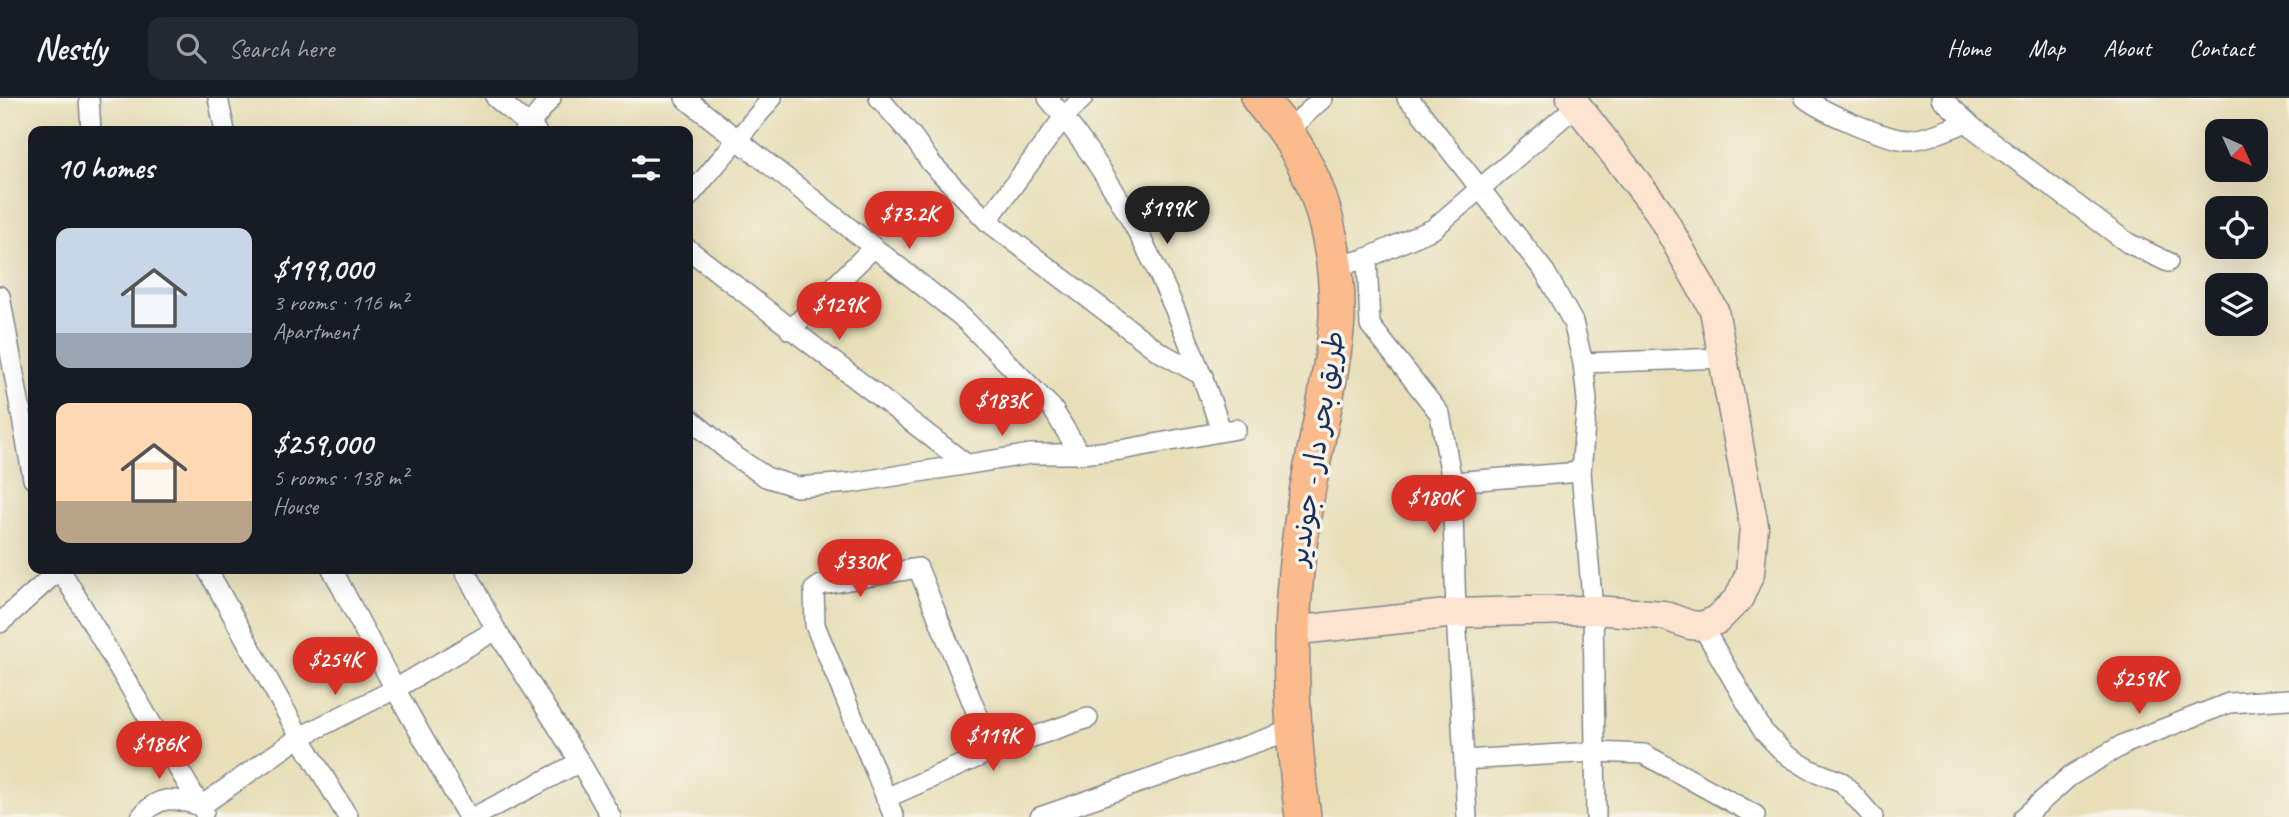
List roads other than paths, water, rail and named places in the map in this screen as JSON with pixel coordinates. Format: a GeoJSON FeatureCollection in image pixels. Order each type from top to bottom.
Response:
{"type":"FeatureCollection","features":[{"type":"Feature","properties":{"kind":"highway","name":"طريق بحر دار - جوندير"},"geometry":{"type":"LineString","coordinates":[[1258,98],[1286,132],[1311,176],[1325,220],[1351,262],[1335,332],[1300,536],[1290,631],[1292,730],[1303,817]]}},
{"type":"Feature","properties":{"kind":"street"},"geometry":{"type":"LineString","coordinates":[[89,98],[92,126]]}},
{"type":"Feature","properties":{"kind":"street"},"geometry":{"type":"LineString","coordinates":[[218,98],[224,126]]}},
{"type":"Feature","properties":{"kind":"street"},"geometry":{"type":"LineString","coordinates":[[496,98],[527,126]]}},
{"type":"Feature","properties":{"kind":"street"},"geometry":{"type":"LineString","coordinates":[[532,126],[551,98]]}},
{"type":"Feature","properties":{"kind":"street"},"geometry":{"type":"LineString","coordinates":[[685,98],[970,326],[1052,408],[1080,454]]}},
{"type":"Feature","properties":{"kind":"street"},"geometry":{"type":"LineString","coordinates":[[693,192],[772,98]]}},
{"type":"Feature","properties":{"kind":"street"},"geometry":{"type":"LineString","coordinates":[[879,98],[913,137],[931,163],[987,221],[1158,351],[1203,376]]}},
{"type":"Feature","properties":{"kind":"street"},"geometry":{"type":"LineString","coordinates":[[693,421],[733,455],[766,477],[797,487],[851,483],[1031,454],[1080,454],[1121,450],[1229,429],[1140,235],[1108,177],[1048,98]]}},
{"type":"Feature","properties":{"kind":"street"},"geometry":{"type":"LineString","coordinates":[[987,221],[1064,117],[1083,98]]}},
{"type":"Feature","properties":{"kind":"street"},"geometry":{"type":"LineString","coordinates":[[1286,132],[1323,98]]}},
{"type":"Feature","properties":{"kind":"street"},"geometry":{"type":"LineString","coordinates":[[1407,98],[1545,272],[1573,321],[1583,363],[1587,400],[1581,472],[1593,610],[1597,817]]}},
{"type":"Feature","properties":{"kind":"street"},"geometry":{"type":"LineString","coordinates":[[1805,98],[1817,107],[1894,138],[1909,140],[1932,135],[1967,122]]}},
{"type":"Feature","properties":{"kind":"street"},"geometry":{"type":"LineString","coordinates":[[1941,98],[1967,122],[2128,243],[2168,262]]}},
{"type":"Feature","properties":{"kind":"street"},"geometry":{"type":"LineString","coordinates":[[1290,631],[1456,613],[1593,610],[1663,615],[1690,625],[1702,626],[1717,620],[1739,598],[1750,573],[1754,526],[1714,310],[1658,210],[1573,102],[1433,229],[1351,262],[1370,325],[1440,414],[1452,482],[1456,613],[1467,817]]}},
{"type":"Feature","properties":{"kind":"street"},"geometry":{"type":"LineString","coordinates":[[790,330],[873,248]]}},
{"type":"Feature","properties":{"kind":"street"},"geometry":{"type":"LineString","coordinates":[[693,253],[967,464]]}},
{"type":"Feature","properties":{"kind":"street"},"geometry":{"type":"LineString","coordinates":[[0,296],[28,451]]}},
{"type":"Feature","properties":{"kind":"street"},"geometry":{"type":"LineString","coordinates":[[1583,363],[1724,358]]}},
{"type":"Feature","properties":{"kind":"street"},"geometry":{"type":"LineString","coordinates":[[1452,482],[1581,472]]}},
{"type":"Feature","properties":{"kind":"street"},"geometry":{"type":"LineString","coordinates":[[894,817],[815,625],[814,590],[821,585],[918,568],[992,751]]}},
{"type":"Feature","properties":{"kind":"street"},"geometry":{"type":"LineString","coordinates":[[0,623],[54,574]]}},
{"type":"Feature","properties":{"kind":"street"},"geometry":{"type":"LineString","coordinates":[[63,574],[204,812]]}},
{"type":"Feature","properties":{"kind":"street"},"geometry":{"type":"LineString","coordinates":[[210,574],[300,737],[348,817]]}},
{"type":"Feature","properties":{"kind":"street"},"geometry":{"type":"LineString","coordinates":[[335,574],[395,689],[468,817]]}},
{"type":"Feature","properties":{"kind":"street"},"geometry":{"type":"LineString","coordinates":[[467,574],[496,630],[580,762],[611,817]]}},
{"type":"Feature","properties":{"kind":"street"},"geometry":{"type":"LineString","coordinates":[[1702,626],[1763,731],[1785,754],[1811,770],[1842,782],[1873,817]]}},
{"type":"Feature","properties":{"kind":"street"},"geometry":{"type":"LineString","coordinates":[[204,812],[300,737],[395,689],[496,630]]}},
{"type":"Feature","properties":{"kind":"street"},"geometry":{"type":"LineString","coordinates":[[2024,817],[2070,776],[2124,744],[2229,703],[2289,699]]}},
{"type":"Feature","properties":{"kind":"street"},"geometry":{"type":"LineString","coordinates":[[886,798],[992,751],[1088,718]]}},
{"type":"Feature","properties":{"kind":"street"},"geometry":{"type":"LineString","coordinates":[[1040,817],[1292,730]]}},
{"type":"Feature","properties":{"kind":"street"},"geometry":{"type":"LineString","coordinates":[[1464,760],[1594,752],[1643,754],[1755,815]]}},
{"type":"Feature","properties":{"kind":"street"},"geometry":{"type":"LineString","coordinates":[[474,817],[580,762]]}},
{"type":"Feature","properties":{"kind":"street"},"geometry":{"type":"LineString","coordinates":[[141,817],[154,803],[171,798],[204,812]]}}]}
